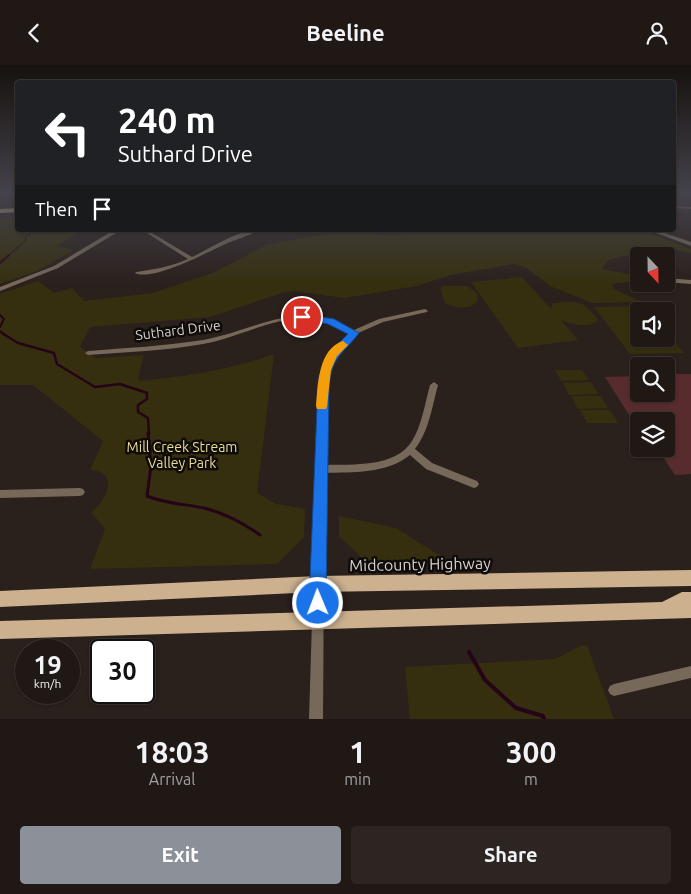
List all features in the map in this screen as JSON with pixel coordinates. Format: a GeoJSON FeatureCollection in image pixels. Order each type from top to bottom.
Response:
{"type":"FeatureCollection","features":[{"type":"Feature","properties":{"kind":"main road","name":"Midcounty Highway"},"geometry":{"type":"LineString","coordinates":[[0,599],[316,585],[691,578]]}},
{"type":"Feature","properties":{"kind":"main road"},"geometry":{"type":"LineString","coordinates":[[665,610],[682,600],[691,600]]}},
{"type":"Feature","properties":{"kind":"main road"},"geometry":{"type":"LineString","coordinates":[[0,630],[691,610]]}},
{"type":"Feature","properties":{"kind":"street"},"geometry":{"type":"LineString","coordinates":[[0,289],[56,267],[115,232]]}},
{"type":"Feature","properties":{"kind":"street"},"geometry":{"type":"LineString","coordinates":[[147,232],[192,259]]}},
{"type":"Feature","properties":{"kind":"street"},"geometry":{"type":"LineString","coordinates":[[138,273],[160,271],[192,259],[233,238],[252,232]]}},
{"type":"Feature","properties":{"kind":"street"},"geometry":{"type":"LineString","coordinates":[[657,232],[691,244]]}},
{"type":"Feature","properties":{"kind":"street"},"geometry":{"type":"LineString","coordinates":[[675,281],[691,282]]}},
{"type":"Feature","properties":{"kind":"street"},"geometry":{"type":"LineString","coordinates":[[316,719],[318,621],[316,585],[322,398],[326,370],[333,355],[354,333],[381,320],[425,311]]}},
{"type":"Feature","properties":{"kind":"street","name":"Suthard Drive"},"geometry":{"type":"LineString","coordinates":[[88,353],[204,342],[238,334],[279,320],[302,317],[331,321],[354,333]]}},
{"type":"Feature","properties":{"kind":"street"},"geometry":{"type":"LineString","coordinates":[[320,469],[376,467],[390,462],[410,450],[421,431],[434,385]]}},
{"type":"Feature","properties":{"kind":"street"},"geometry":{"type":"LineString","coordinates":[[410,450],[428,466],[474,484]]}},
{"type":"Feature","properties":{"kind":"street"},"geometry":{"type":"LineString","coordinates":[[0,494],[80,492]]}},
{"type":"Feature","properties":{"kind":"street"},"geometry":{"type":"LineString","coordinates":[[614,690],[691,672]]}},
{"type":"Feature","properties":{"kind":"green space"},"geometry":{"type":"Polygon","coordinates":[[[0,224],[15,224],[15,232],[80,232],[56,246],[74,250],[37,271],[0,284],[0,224]]]}},
{"type":"Feature","properties":{"kind":"green space","name":"Mill Creek Stream Valley Park"},"geometry":{"type":"Polygon","coordinates":[[[335,232],[373,232],[376,235],[447,232],[646,232],[691,249],[691,253],[675,250],[675,247],[630,247],[630,256],[608,260],[602,269],[630,274],[630,282],[612,284],[614,289],[642,302],[592,303],[550,286],[525,267],[514,264],[450,275],[417,286],[344,298],[294,291],[285,292],[210,317],[90,327],[80,347],[96,358],[144,355],[138,378],[141,381],[208,372],[258,360],[274,354],[257,493],[276,504],[305,509],[304,537],[277,564],[90,569],[105,529],[91,512],[102,501],[108,488],[108,481],[100,472],[90,470],[103,441],[33,385],[0,385],[0,294],[38,281],[54,293],[72,288],[84,301],[153,293],[213,273],[266,245],[335,232]]]}},
{"type":"Feature","properties":{"kind":"green space"},"geometry":{"type":"Polygon","coordinates":[[[522,277],[551,309],[553,303],[579,303],[587,308],[598,320],[590,325],[575,325],[561,320],[578,340],[518,348],[471,282],[522,277]]]}},
{"type":"Feature","properties":{"kind":"green space"},"geometry":{"type":"Polygon","coordinates":[[[444,286],[467,286],[477,293],[478,300],[471,306],[463,308],[449,305],[445,303],[440,288],[444,286]]]}},
{"type":"Feature","properties":{"kind":"green space"},"geometry":{"type":"Polygon","coordinates":[[[630,306],[630,347],[675,347],[675,343],[684,353],[630,354],[594,307],[630,306]]]}},
{"type":"Feature","properties":{"kind":"green space"},"geometry":{"type":"Polygon","coordinates":[[[555,370],[582,370],[589,380],[561,381],[555,370]]]}},
{"type":"Feature","properties":{"kind":"green space"},"geometry":{"type":"Polygon","coordinates":[[[591,382],[598,394],[569,395],[563,383],[591,382]]]}},
{"type":"Feature","properties":{"kind":"green space"},"geometry":{"type":"Polygon","coordinates":[[[571,396],[601,396],[608,408],[578,409],[571,396]]]}},
{"type":"Feature","properties":{"kind":"green space"},"geometry":{"type":"Polygon","coordinates":[[[580,410],[610,410],[618,423],[587,423],[580,410]]]}},
{"type":"Feature","properties":{"kind":"green space"},"geometry":{"type":"Polygon","coordinates":[[[339,516],[396,528],[447,560],[367,563],[339,536],[339,516]]]}},
{"type":"Feature","properties":{"kind":"green space"},"geometry":{"type":"Polygon","coordinates":[[[587,645],[614,719],[410,719],[405,667],[555,659],[580,646],[587,645]]]}},
{"type":"Feature","properties":{"kind":"building"},"geometry":{"type":"Polygon","coordinates":[[[675,374],[691,374],[691,474],[675,475],[663,457],[675,457],[675,412],[630,412],[630,416],[605,377],[630,376],[630,402],[675,402],[675,394],[677,394],[675,392],[675,374]]]}},
{"type":"Feature","properties":{"kind":"waterway"},"geometry":{"type":"LineString","coordinates":[[8,256],[32,232]]}},
{"type":"Feature","properties":{"kind":"waterway"},"geometry":{"type":"LineString","coordinates":[[0,263],[9,255]]}},
{"type":"Feature","properties":{"kind":"waterway"},"geometry":{"type":"LineString","coordinates":[[0,315],[4,319],[0,327]]}},
{"type":"Feature","properties":{"kind":"waterway"},"geometry":{"type":"LineString","coordinates":[[0,331],[4,334]]}},
{"type":"Feature","properties":{"kind":"waterway"},"geometry":{"type":"LineString","coordinates":[[2,333],[18,343],[54,353],[57,364],[95,387],[120,384],[147,393],[147,399],[138,405],[138,412],[148,418],[149,434]]}},
{"type":"Feature","properties":{"kind":"waterway"},"geometry":{"type":"LineString","coordinates":[[148,433],[151,466],[147,496],[161,501],[204,508],[219,513],[260,535]]}},
{"type":"Feature","properties":{"kind":"waterway"},"geometry":{"type":"LineString","coordinates":[[469,652],[485,680],[516,708],[543,716],[544,719]]}},
{"type":"Feature","properties":{"kind":"slow traffic"},"geometry":{"type":"LineString","coordinates":[[321,406],[326,370],[333,355],[343,345]]}},
{"type":"Feature","properties":{"kind":"route"},"geometry":{"type":"LineString","coordinates":[[302,317],[314,317],[331,321],[354,333],[333,355],[326,370],[322,398],[319,539],[316,585],[318,603]]}}]}
